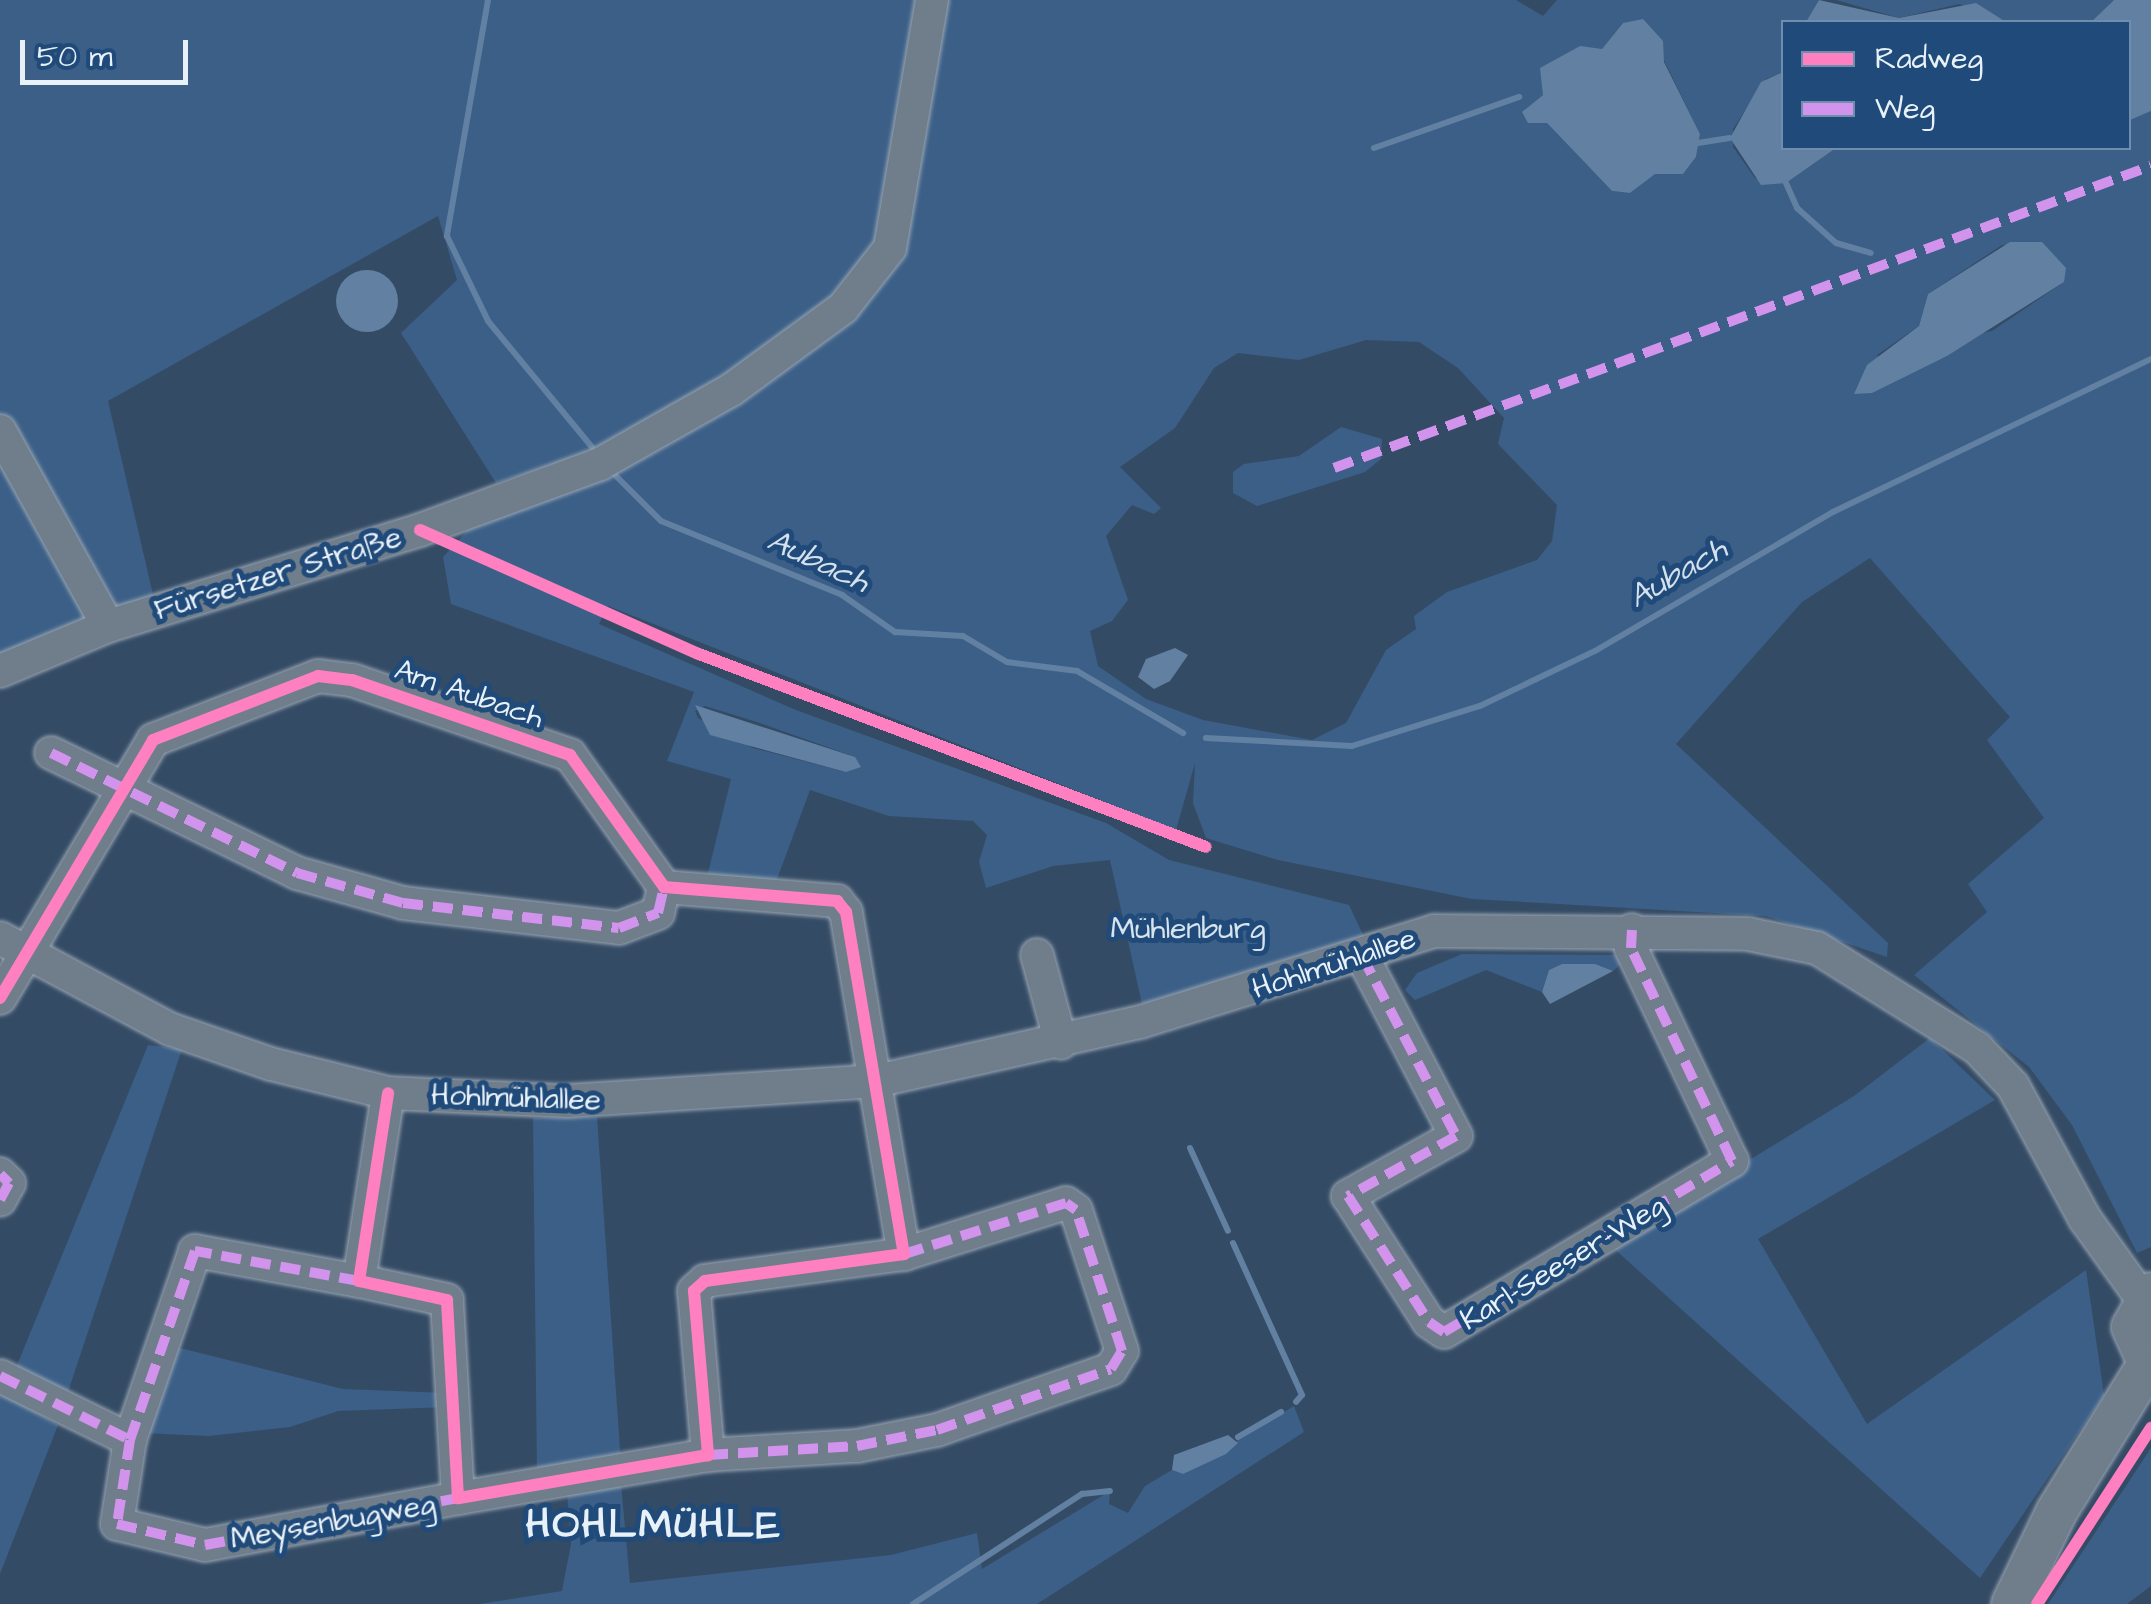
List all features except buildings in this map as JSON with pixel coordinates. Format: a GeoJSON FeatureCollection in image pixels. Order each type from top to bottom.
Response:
{"type":"FeatureCollection","features":[{"type":"Feature","properties":{"kind":"main road"},"geometry":{"type":"LineString","coordinates":[[2012,1604],[2057,1510],[2149,1368],[2132,1341],[2147,1297]]}},
{"type":"Feature","properties":{"kind":"street","name":"Fürsetzer Straße"},"geometry":{"type":"LineString","coordinates":[[0,670],[108,626],[420,530],[600,464],[731,390],[843,308],[890,248],[932,0]]}},
{"type":"Feature","properties":{"kind":"street"},"geometry":{"type":"LineString","coordinates":[[0,431],[108,626]]}},
{"type":"Feature","properties":{"kind":"street","name":"Am Aubach"},"geometry":{"type":"LineString","coordinates":[[0,998],[13,947],[153,740],[175,728],[318,676],[352,680],[570,755],[664,887]]}},
{"type":"Feature","properties":{"kind":"street"},"geometry":{"type":"LineString","coordinates":[[51,753],[297,874],[403,903],[618,928],[658,913],[664,887],[838,901],[846,912],[904,1254],[705,1281],[694,1292],[708,1454]]}},
{"type":"Feature","properties":{"kind":"street","name":"Karl-Seeser-Weg"},"geometry":{"type":"LineString","coordinates":[[1362,956],[1456,1136],[1348,1196],[1429,1322],[1444,1332],[1732,1160],[1631,948],[1632,930]]}},
{"type":"Feature","properties":{"kind":"street","name":"Hohlmühlallee"},"geometry":{"type":"LineString","coordinates":[[13,947],[202,1042],[388,1093],[616,1101],[876,1080],[1061,1043],[1362,956],[1434,931],[1748,934],[1817,948],[1977,1048],[2013,1086],[2086,1219],[2147,1297]]}},
{"type":"Feature","properties":{"kind":"street"},"geometry":{"type":"LineString","coordinates":[[1037,955],[1061,1043]]}},
{"type":"Feature","properties":{"kind":"street"},"geometry":{"type":"LineString","coordinates":[[359,1281],[388,1093]]}},
{"type":"Feature","properties":{"kind":"street"},"geometry":{"type":"LineString","coordinates":[[0,1174],[9,1182],[0,1200]]}},
{"type":"Feature","properties":{"kind":"street","name":"Meysenbugweg"},"geometry":{"type":"LineString","coordinates":[[458,1498],[447,1300],[194,1251],[130,1440],[116,1512],[125,1532],[205,1544],[708,1454],[857,1446],[938,1430],[1112,1369],[1122,1351],[1076,1210],[1066,1203],[904,1254]]}},
{"type":"Feature","properties":{"kind":"street"},"geometry":{"type":"LineString","coordinates":[[6,1380],[130,1440]]}},
{"type":"Feature","properties":{"kind":"green space"},"geometry":{"type":"Polygon","coordinates":[[[0,0],[918,0],[883,244],[838,303],[724,381],[602,448],[496,483],[401,333],[457,280],[438,216],[108,401],[155,603],[0,661],[0,0]]]}},
{"type":"Feature","properties":{"kind":"green space","name":"Mühlenburg"},"geometry":{"type":"Polygon","coordinates":[[[932,0],[1516,0],[1543,16],[1557,0],[1819,0],[1807,20],[1781,20],[1781,73],[1766,79],[1733,129],[1733,147],[1755,178],[1786,183],[1833,150],[2131,150],[2131,119],[2151,111],[2151,1247],[2137,1253],[2072,1125],[2029,1067],[1914,975],[1987,912],[1968,884],[2044,818],[1987,740],[2010,717],[1870,558],[1802,602],[1676,744],[1888,943],[1887,957],[1766,916],[1472,899],[1278,860],[1206,838],[1193,803],[1195,763],[1176,830],[608,606],[599,624],[796,710],[1106,823],[1169,860],[1349,905],[1365,939],[1142,1004],[1110,860],[1053,866],[986,888],[979,862],[987,835],[973,821],[889,816],[810,790],[776,882],[707,877],[731,779],[667,761],[694,692],[451,604],[443,557],[476,521],[731,390],[890,248],[932,0]],[[1623,23],[1602,49],[1574,49],[1551,68],[1543,95],[1523,112],[1547,123],[1612,191],[1630,193],[1655,173],[1683,174],[1696,157],[1700,134],[1661,54],[1623,23]],[[2042,242],[2002,245],[1928,294],[1919,326],[1877,355],[1893,378],[1947,356],[1968,336],[1992,331],[2064,282],[2042,242]],[[1366,340],[1299,360],[1238,353],[1214,368],[1175,428],[1120,467],[1161,508],[1154,514],[1132,505],[1106,536],[1128,600],[1112,621],[1090,631],[1098,666],[1146,699],[1203,720],[1312,740],[1346,723],[1386,650],[1416,629],[1414,616],[1447,592],[1537,560],[1552,541],[1557,505],[1498,444],[1504,418],[1458,368],[1419,342],[1366,340]],[[705,706],[695,711],[698,718],[753,748],[846,772],[855,757],[757,722],[705,706]]]}},
{"type":"Feature","properties":{"kind":"green space"},"geometry":{"type":"Polygon","coordinates":[[[1836,0],[2114,0],[2093,20],[2001,20],[1959,4],[1899,18],[1836,0]]]}},
{"type":"Feature","properties":{"kind":"green space"},"geometry":{"type":"Polygon","coordinates":[[[1341,427],[1382,439],[1381,459],[1365,472],[1257,506],[1233,493],[1233,472],[1244,464],[1299,456],[1341,427]]]}},
{"type":"Feature","properties":{"kind":"green space"},"geometry":{"type":"Polygon","coordinates":[[[1462,954],[1615,955],[1621,964],[1613,971],[1562,964],[1549,970],[1542,992],[1486,970],[1415,1000],[1405,990],[1417,973],[1462,954]]]}},
{"type":"Feature","properties":{"kind":"green space"},"geometry":{"type":"Polygon","coordinates":[[[1930,1038],[1995,1100],[1758,1239],[1867,1424],[2086,1270],[2104,1395],[1980,1578],[1610,1245],[1854,1096],[1930,1038]]]}},
{"type":"Feature","properties":{"kind":"green space"},"geometry":{"type":"Polygon","coordinates":[[[148,1045],[182,1049],[65,1401],[13,1375],[148,1045]]]}},
{"type":"Feature","properties":{"kind":"green space"},"geometry":{"type":"Polygon","coordinates":[[[597,1117],[621,1464],[537,1474],[533,1118],[597,1117]]]}},
{"type":"Feature","properties":{"kind":"green space"},"geometry":{"type":"Polygon","coordinates":[[[172,1346],[343,1389],[447,1393],[448,1407],[338,1411],[290,1427],[209,1436],[142,1433],[172,1346]]]}},
{"type":"Feature","properties":{"kind":"green space"},"geometry":{"type":"Polygon","coordinates":[[[2,1392],[58,1425],[0,1574],[0,1396],[2,1392]]]}},
{"type":"Feature","properties":{"kind":"green space"},"geometry":{"type":"Polygon","coordinates":[[[1294,1406],[1304,1432],[1037,1604],[480,1604],[562,1591],[571,1544],[567,1492],[621,1483],[630,1583],[891,1555],[977,1533],[982,1569],[1110,1491],[1109,1504],[1128,1513],[1145,1486],[1172,1470],[1183,1474],[1294,1406]]]}},
{"type":"Feature","properties":{"kind":"green space"},"geometry":{"type":"Polygon","coordinates":[[[2151,1448],[2151,1586],[2127,1604],[2048,1604],[2151,1448]]]}},
{"type":"Feature","properties":{"kind":"shaded area"},"geometry":{"type":"Polygon","coordinates":[[[1819,0],[1899,18],[1976,3],[2003,20],[1807,20],[1819,0]]]}},
{"type":"Feature","properties":{"kind":"shaded area"},"geometry":{"type":"Polygon","coordinates":[[[2114,0],[2151,0],[2151,111],[2131,120],[2131,20],[2093,20],[2114,0]]]}},
{"type":"Feature","properties":{"kind":"shaded area"},"geometry":{"type":"Polygon","coordinates":[[[1643,19],[1663,41],[1664,62],[1700,134],[1696,157],[1683,174],[1655,174],[1630,193],[1612,191],[1547,123],[1528,123],[1522,112],[1543,95],[1540,68],[1580,46],[1602,49],[1623,23],[1643,19]]]}},
{"type":"Feature","properties":{"kind":"shaded area"},"geometry":{"type":"Polygon","coordinates":[[[1781,73],[1781,150],[1833,150],[1786,183],[1761,185],[1730,138],[1761,82],[1781,73]]]}},
{"type":"Feature","properties":{"kind":"shaded area"},"geometry":{"type":"Polygon","coordinates":[[[2010,242],[2042,242],[2066,268],[2064,282],[1947,356],[1872,393],[1854,394],[1867,365],[1919,326],[1928,294],[2010,242]]]}},
{"type":"Feature","properties":{"kind":"shaded area"},"geometry":{"type":"Polygon","coordinates":[[[367,270],[389,279],[398,301],[389,323],[367,332],[345,323],[336,301],[345,279],[367,270]]]}},
{"type":"Feature","properties":{"kind":"shaded area"},"geometry":{"type":"Polygon","coordinates":[[[1175,648],[1188,655],[1170,681],[1154,689],[1138,677],[1146,659],[1175,648]]]}},
{"type":"Feature","properties":{"kind":"shaded area"},"geometry":{"type":"Polygon","coordinates":[[[695,705],[855,757],[861,767],[846,772],[710,735],[695,705]]]}},
{"type":"Feature","properties":{"kind":"shaded area"},"geometry":{"type":"Polygon","coordinates":[[[1562,964],[1595,964],[1613,971],[1550,1004],[1542,992],[1549,970],[1562,964]]]}},
{"type":"Feature","properties":{"kind":"shaded area"},"geometry":{"type":"Polygon","coordinates":[[[1228,1435],[1238,1443],[1226,1454],[1183,1474],[1172,1470],[1174,1455],[1228,1435]]]}},
{"type":"Feature","properties":{"kind":"waterway","name":"Aubach"},"geometry":{"type":"LineString","coordinates":[[488,0],[447,236],[488,321],[592,447]]}},
{"type":"Feature","properties":{"kind":"waterway"},"geometry":{"type":"LineString","coordinates":[[1374,148],[1519,97]]}},
{"type":"Feature","properties":{"kind":"waterway"},"geometry":{"type":"LineString","coordinates":[[1698,143],[1730,138]]}},
{"type":"Feature","properties":{"kind":"waterway"},"geometry":{"type":"LineString","coordinates":[[1786,183],[1797,208],[1836,243],[1871,253]]}},
{"type":"Feature","properties":{"kind":"waterway","name":"Aubach"},"geometry":{"type":"LineString","coordinates":[[1206,738],[1352,746],[1480,706],[1595,651],[1833,512],[2151,359]]}},
{"type":"Feature","properties":{"kind":"waterway","name":"Aubach"},"geometry":{"type":"LineString","coordinates":[[610,470],[661,521],[842,595],[895,632],[963,636],[1007,662],[1077,671],[1183,733]]}},
{"type":"Feature","properties":{"kind":"waterway"},"geometry":{"type":"LineString","coordinates":[[1190,1148],[1228,1231]]}},
{"type":"Feature","properties":{"kind":"waterway"},"geometry":{"type":"LineString","coordinates":[[1233,1243],[1302,1395],[1296,1402]]}},
{"type":"Feature","properties":{"kind":"waterway"},"geometry":{"type":"LineString","coordinates":[[1238,1437],[1281,1412]]}},
{"type":"Feature","properties":{"kind":"waterway"},"geometry":{"type":"LineString","coordinates":[[913,1604],[1082,1494],[1110,1491]]}},
{"type":"Feature","properties":{"kind":"marked path"},"geometry":{"type":"LineString","coordinates":[[1334,468],[2151,166]]}},
{"type":"Feature","properties":{"kind":"marked path"},"geometry":{"type":"LineString","coordinates":[[51,753],[297,873],[403,903],[619,928],[658,913],[664,887]]}},
{"type":"Feature","properties":{"kind":"marked path"},"geometry":{"type":"LineString","coordinates":[[1362,956],[1456,1136],[1348,1196],[1429,1322],[1444,1332],[1732,1161],[1631,948],[1632,930]]}},
{"type":"Feature","properties":{"kind":"marked path"},"geometry":{"type":"LineString","coordinates":[[0,1174],[9,1183],[0,1200]]}},
{"type":"Feature","properties":{"kind":"marked path"},"geometry":{"type":"LineString","coordinates":[[708,1455],[857,1446],[937,1430],[1111,1369],[1122,1351],[1076,1210],[1066,1203],[904,1254]]}},
{"type":"Feature","properties":{"kind":"marked path"},"geometry":{"type":"LineString","coordinates":[[359,1281],[195,1251],[130,1440],[117,1524],[205,1545],[458,1498]]}},
{"type":"Feature","properties":{"kind":"marked path"},"geometry":{"type":"LineString","coordinates":[[0,1376],[130,1440]]}},
{"type":"Feature","properties":{"kind":"cycle path"},"geometry":{"type":"LineString","coordinates":[[420,530],[699,654],[1206,847]]}},
{"type":"Feature","properties":{"kind":"cycle path"},"geometry":{"type":"LineString","coordinates":[[0,998],[153,740],[318,676],[352,680],[570,755],[664,887],[837,901],[846,912],[904,1254],[705,1281],[694,1291],[708,1455],[458,1498],[447,1300],[359,1281],[388,1093]]}},
{"type":"Feature","properties":{"kind":"cycle path"},"geometry":{"type":"LineString","coordinates":[[2037,1604],[2151,1428]]}},
{"type":"Feature","properties":{"kind":"district","name":"HOHLMÜHLE"},"geometry":{"type":"Point","coordinates":[654,1526]}}]}
